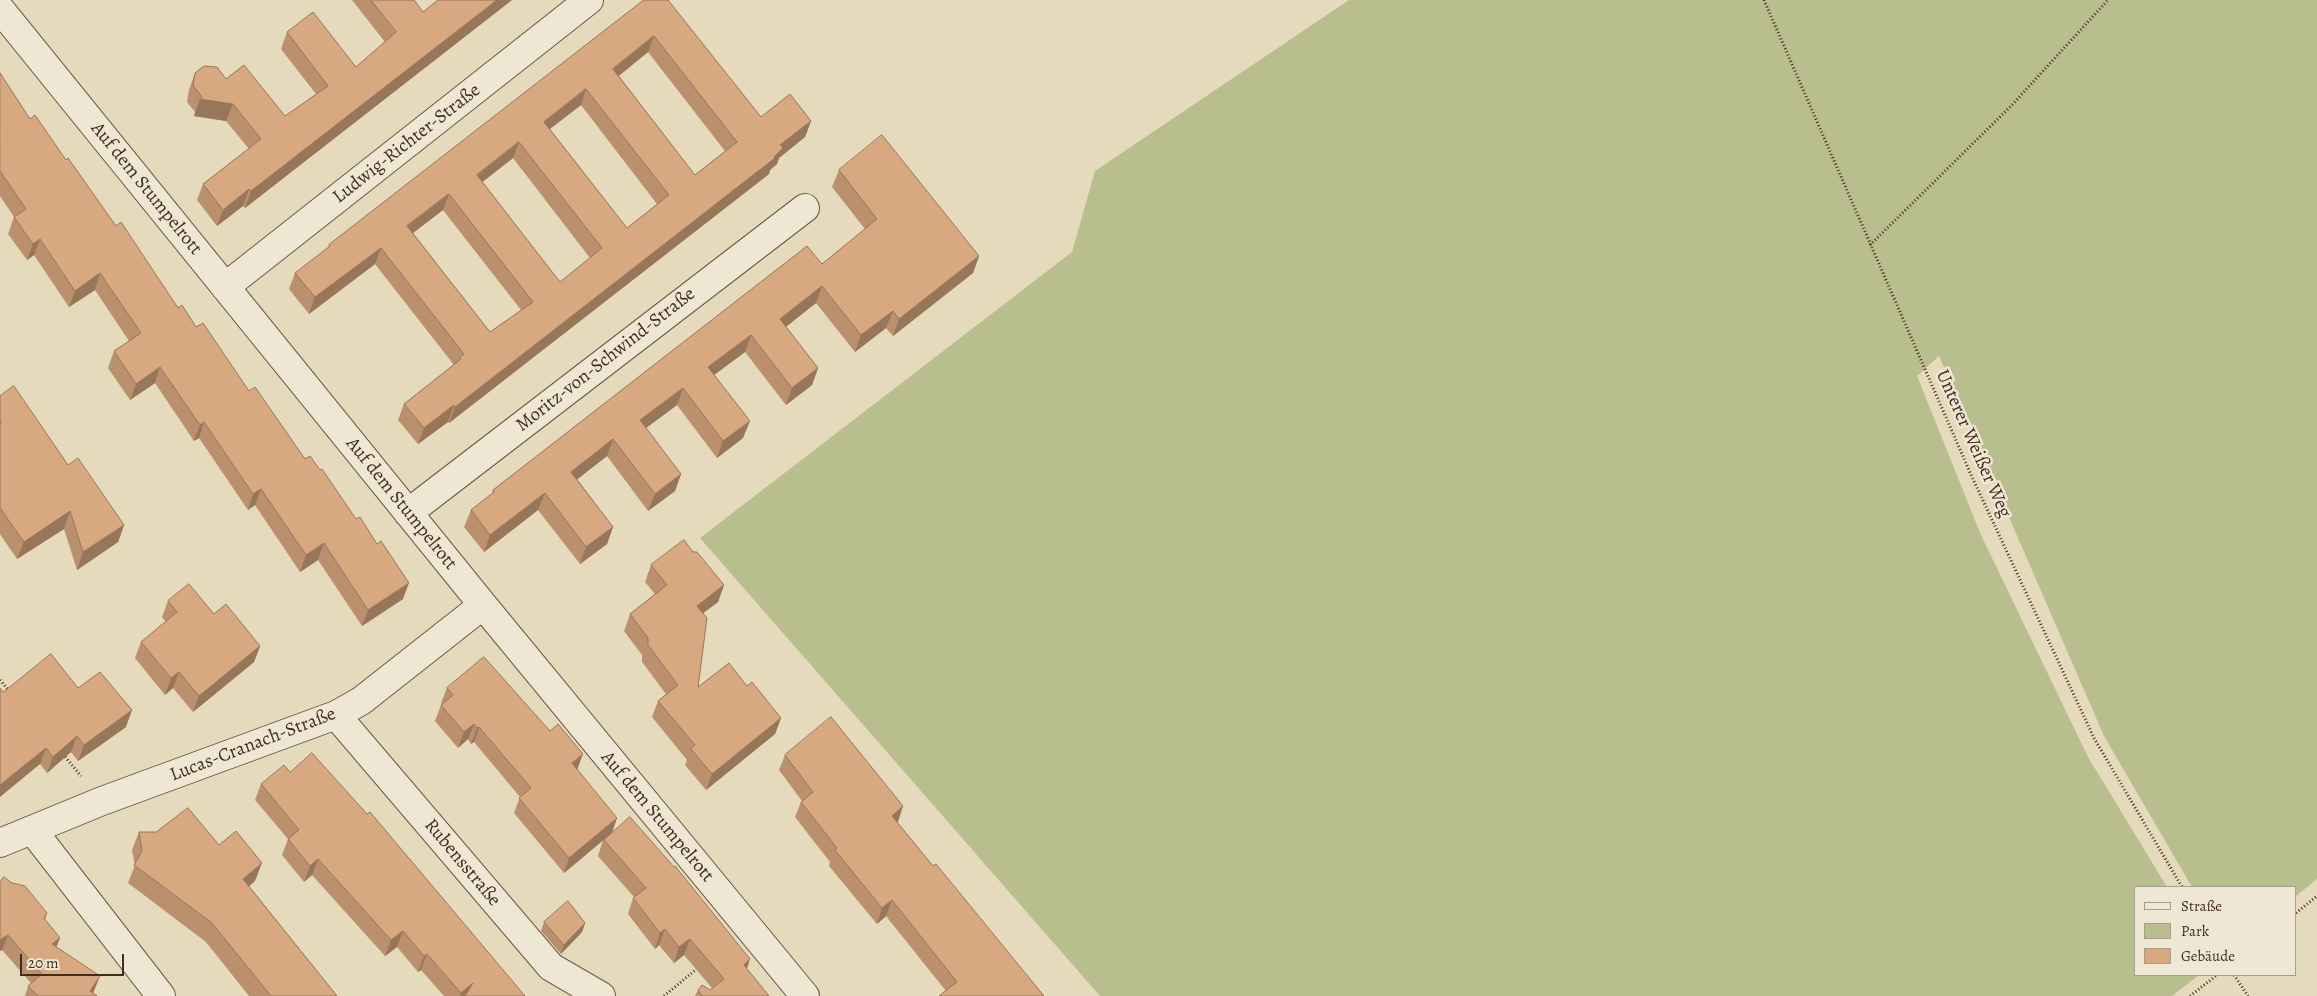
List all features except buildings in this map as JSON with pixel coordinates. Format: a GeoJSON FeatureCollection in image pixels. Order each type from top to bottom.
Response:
{"type":"FeatureCollection","features":[{"type":"Feature","properties":{"kind":"street","name":"Ludwig-Richter-Straße"},"geometry":{"type":"LineString","coordinates":[[224,288],[589,0]]}},
{"type":"Feature","properties":{"kind":"street","name":"Auf dem Stumpelrott"},"geometry":{"type":"LineString","coordinates":[[0,9],[224,288],[805,996]]}},
{"type":"Feature","properties":{"kind":"street","name":"Moritz-von-Schwind-Straße"},"geometry":{"type":"LineString","coordinates":[[408,512],[805,208]]}},
{"type":"Feature","properties":{"kind":"street","name":"Lucas-Cranach-Straße"},"geometry":{"type":"LineString","coordinates":[[0,843],[102,802],[336,716],[361,701],[483,605]]}},
{"type":"Feature","properties":{"kind":"street","name":"Rubensstraße"},"geometry":{"type":"LineString","coordinates":[[336,716],[551,967],[602,996]]}},
{"type":"Feature","properties":{"kind":"street"},"geometry":{"type":"LineString","coordinates":[[33,830],[161,996]]}},
{"type":"Feature","properties":{"kind":"path","name":"Unterer Weißer Weg"},"geometry":{"type":"LineString","coordinates":[[1764,0],[1972,477],[2094,738],[2181,886]]}},
{"type":"Feature","properties":{"kind":"path"},"geometry":{"type":"LineString","coordinates":[[1870,245],[2011,106],[2108,0]]}},
{"type":"Feature","properties":{"kind":"path"},"geometry":{"type":"LineString","coordinates":[[0,680],[13,695]]}},
{"type":"Feature","properties":{"kind":"path"},"geometry":{"type":"LineString","coordinates":[[58,748],[102,802]]}},
{"type":"Feature","properties":{"kind":"path"},"geometry":{"type":"LineString","coordinates":[[2297,912],[2317,896]]}},
{"type":"Feature","properties":{"kind":"path"},"geometry":{"type":"LineString","coordinates":[[664,996],[702,964]]}},
{"type":"Feature","properties":{"kind":"path"},"geometry":{"type":"LineString","coordinates":[[2190,996],[2216,976]]}},
{"type":"Feature","properties":{"kind":"path"},"geometry":{"type":"LineString","coordinates":[[2235,976],[2248,996]]}},
{"type":"Feature","properties":{"kind":"green space"},"geometry":{"type":"Polygon","coordinates":[[[1349,0],[2317,0],[2317,879],[2297,895],[2297,886],[2191,886],[2104,736],[1939,356],[1917,376],[1981,535],[2088,757],[2166,886],[2134,886],[2134,976],[2198,976],[2172,996],[1100,996],[700,538],[1072,252],[1095,171],[1349,0]]]}}]}
